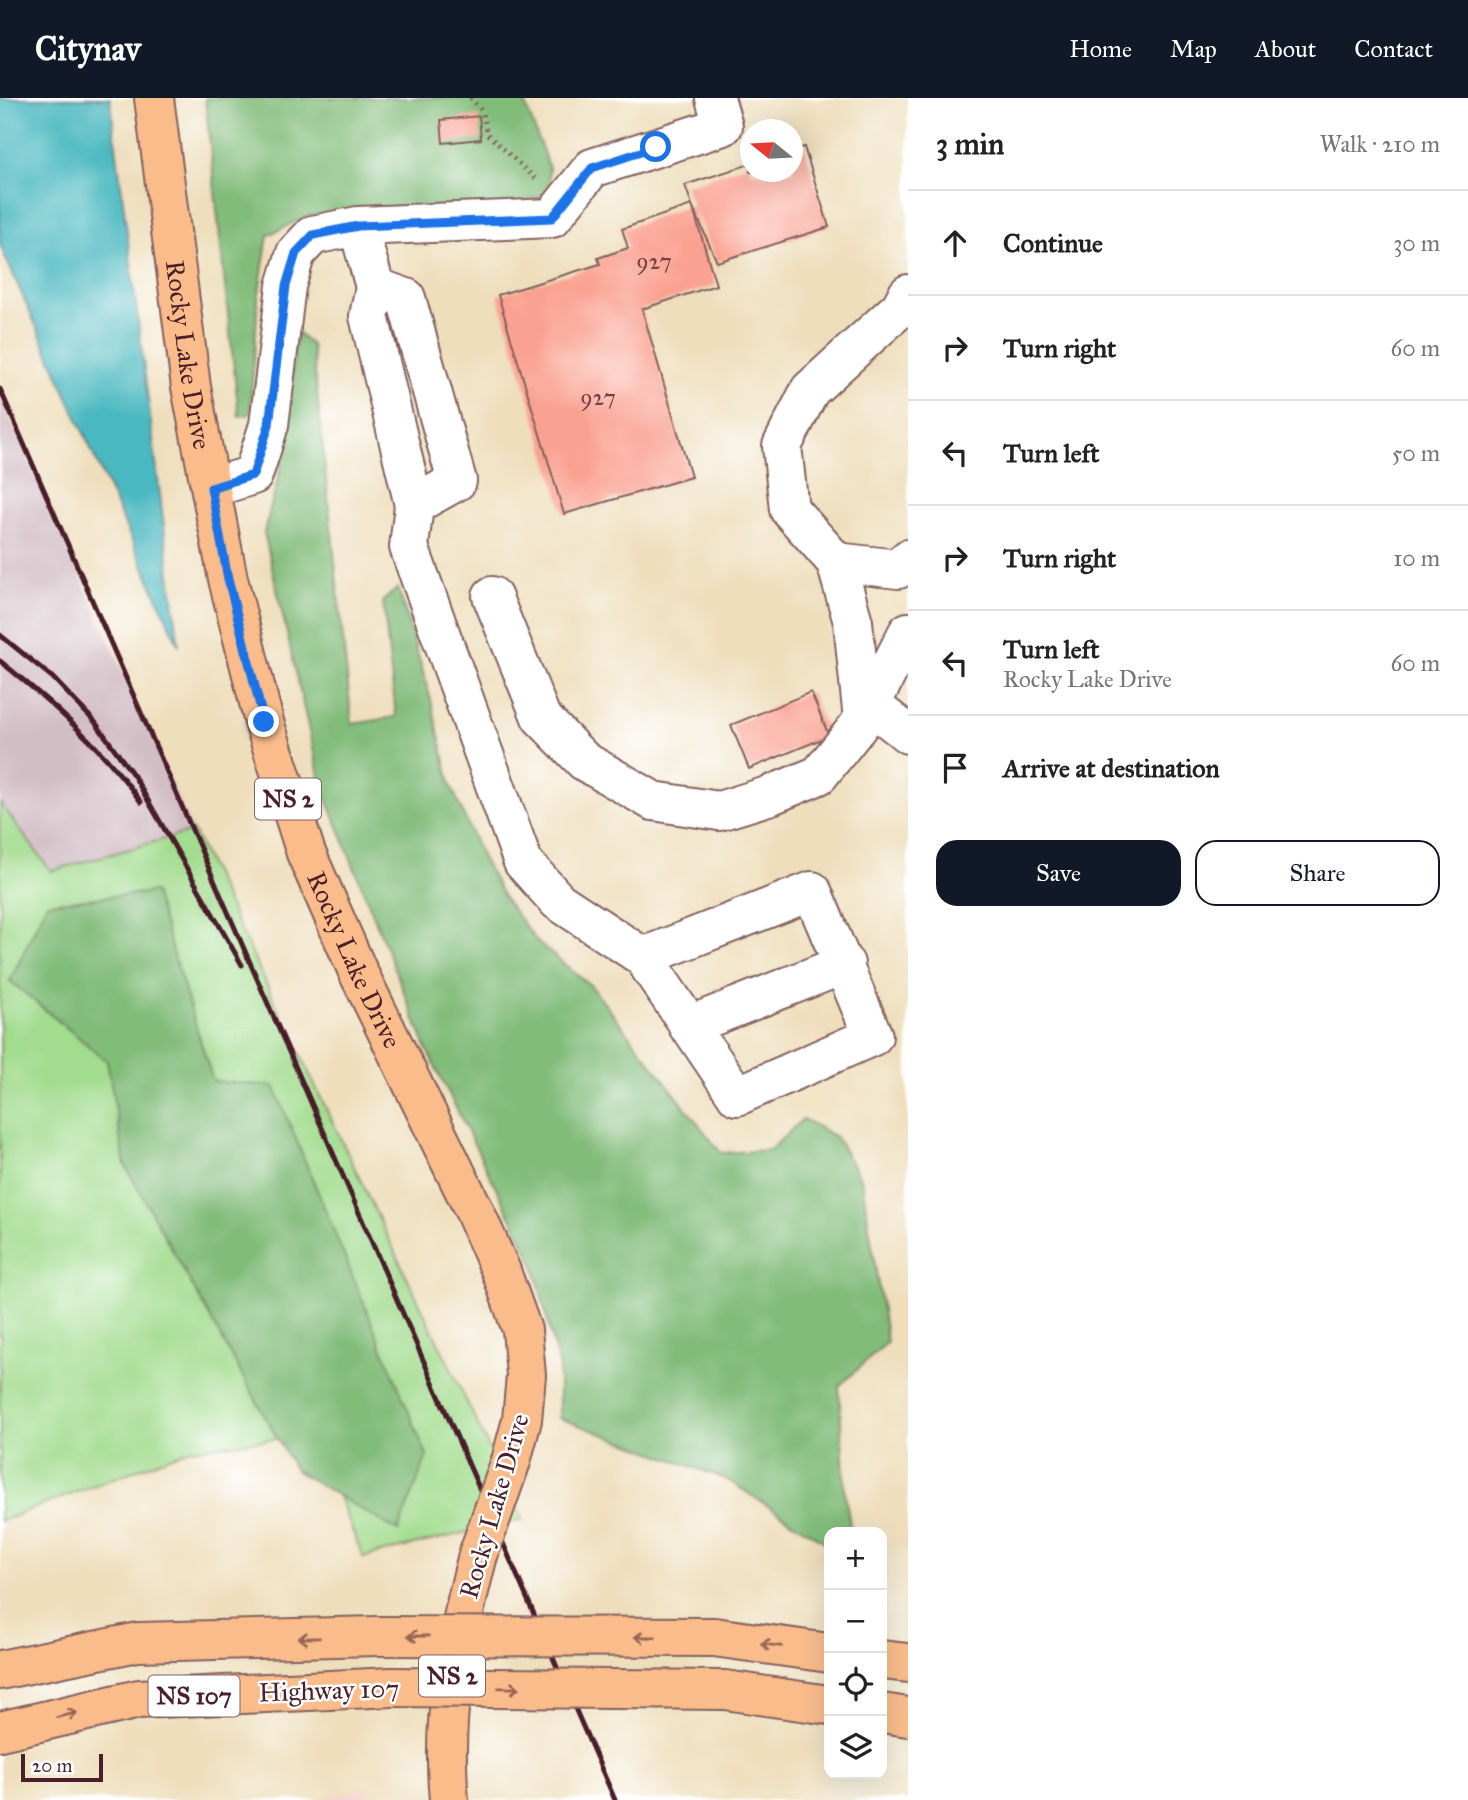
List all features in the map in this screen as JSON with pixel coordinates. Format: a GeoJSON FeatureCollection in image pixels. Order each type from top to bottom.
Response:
{"type":"FeatureCollection","features":[{"type":"Feature","properties":{"kind":"main road","name":"Rocky Lake Drive"},"geometry":{"type":"LineString","coordinates":[[154,98],[191,387],[228,579],[264,722],[306,853],[359,974],[474,1210],[501,1271],[522,1330],[526,1375],[522,1420],[511,1461],[478,1555],[460,1624],[448,1699],[446,1766],[449,1800]]}},
{"type":"Feature","properties":{"kind":"main road","name":"Highway 107"},"geometry":{"type":"LineString","coordinates":[[0,1670],[138,1642],[377,1636],[714,1637],[824,1652]]}},
{"type":"Feature","properties":{"kind":"main road"},"geometry":{"type":"LineString","coordinates":[[887,1661],[908,1663]]}},
{"type":"Feature","properties":{"kind":"main road","name":"Highway 107"},"geometry":{"type":"LineString","coordinates":[[0,1731],[139,1699],[392,1687],[725,1690],[824,1704]]}},
{"type":"Feature","properties":{"kind":"main road"},"geometry":{"type":"LineString","coordinates":[[887,1714],[908,1717]]}},
{"type":"Feature","properties":{"kind":"lane"},"geometry":{"type":"LineString","coordinates":[[211,488],[253,475],[269,425],[286,286],[296,253],[313,235],[358,226],[552,218],[592,168],[723,126],[715,98]]}},
{"type":"Feature","properties":{"kind":"lane"},"geometry":{"type":"LineString","coordinates":[[358,226],[375,287],[369,316],[414,505],[409,547],[523,862],[558,901],[643,957],[737,1096],[873,1036],[845,964],[812,891],[643,957]]}},
{"type":"Feature","properties":{"kind":"lane"},"geometry":{"type":"LineString","coordinates":[[867,713],[853,621],[836,562],[789,509],[782,446],[810,390],[900,308],[908,294]]}},
{"type":"Feature","properties":{"kind":"lane"},"geometry":{"type":"LineString","coordinates":[[836,562],[898,569],[908,558]]}},
{"type":"Feature","properties":{"kind":"lane"},"geometry":{"type":"LineString","coordinates":[[492,596],[541,717],[584,761],[653,800],[719,811],[820,775],[867,713],[908,632]]}},
{"type":"Feature","properties":{"kind":"lane"},"geometry":{"type":"LineString","coordinates":[[867,713],[908,734]]}},
{"type":"Feature","properties":{"kind":"lane"},"geometry":{"type":"LineString","coordinates":[[688,1026],[845,964]]}},
{"type":"Feature","properties":{"kind":"path"},"geometry":{"type":"LineString","coordinates":[[471,98],[482,111],[487,134],[563,204]]}},
{"type":"Feature","properties":{"kind":"shaded area"},"geometry":{"type":"Polygon","coordinates":[[[0,395],[193,831],[51,871],[0,803],[0,395]]]}},
{"type":"Feature","properties":{"kind":"shaded area"},"geometry":{"type":"Polygon","coordinates":[[[365,1789],[367,1800],[315,1800],[365,1789]]]}},
{"type":"Feature","properties":{"kind":"green space"},"geometry":{"type":"Polygon","coordinates":[[[205,98],[523,98],[549,168],[549,193],[515,204],[310,215],[268,235],[258,298],[250,414],[239,416],[205,98]]]}},
{"type":"Feature","properties":{"kind":"green space"},"geometry":{"type":"Polygon","coordinates":[[[297,332],[312,346],[352,724],[396,717],[383,601],[398,588],[431,700],[450,783],[481,856],[504,898],[538,943],[591,986],[721,1153],[770,1150],[803,1119],[836,1137],[862,1181],[887,1342],[839,1386],[845,1493],[850,1527],[824,1527],[824,1542],[726,1479],[559,1418],[559,1367],[533,1261],[427,1050],[321,784],[264,532],[279,476],[297,332]]]}},
{"type":"Feature","properties":{"kind":"green space"},"geometry":{"type":"Polygon","coordinates":[[[0,803],[51,871],[193,831],[523,1519],[363,1557],[314,1434],[191,1449],[0,1521],[0,803]]]}},
{"type":"Feature","properties":{"kind":"green space"},"geometry":{"type":"Polygon","coordinates":[[[154,892],[213,1081],[274,1086],[427,1456],[398,1531],[295,1470],[125,1165],[107,1061],[10,981],[47,903],[154,892]]]}},
{"type":"Feature","properties":{"kind":"water"},"geometry":{"type":"Polygon","coordinates":[[[0,98],[110,98],[179,646],[0,245],[0,98]]]}},
{"type":"Feature","properties":{"kind":"building"},"geometry":{"type":"Polygon","coordinates":[[[479,116],[481,139],[443,143],[441,120],[479,116]]]}},
{"type":"Feature","properties":{"kind":"building"},"geometry":{"type":"Polygon","coordinates":[[[804,147],[829,227],[717,262],[685,185],[740,167],[740,182],[803,182],[804,147]]]}},
{"type":"Feature","properties":{"kind":"building"},"geometry":{"type":"Polygon","coordinates":[[[692,205],[716,285],[642,309],[691,477],[564,514],[498,295],[600,264],[598,258],[628,248],[622,229],[692,205]]]}},
{"type":"Feature","properties":{"kind":"building"},"geometry":{"type":"Polygon","coordinates":[[[811,692],[829,736],[749,769],[731,725],[811,692]]]}},
{"type":"Feature","properties":{"kind":"railway"},"geometry":{"type":"LineString","coordinates":[[0,389],[615,1800]]}},
{"type":"Feature","properties":{"kind":"railway"},"geometry":{"type":"LineString","coordinates":[[0,635],[52,677],[95,722],[134,776],[242,965]]}},
{"type":"Feature","properties":{"kind":"railway"},"geometry":{"type":"LineString","coordinates":[[0,661],[75,727],[110,763],[141,802]]}},
{"type":"Feature","properties":{"kind":"route"},"geometry":{"type":"LineString","coordinates":[[264,722],[228,579],[211,488],[253,475],[269,425],[286,286],[296,253],[313,235],[358,226],[552,218],[592,168],[656,147]]}}]}
